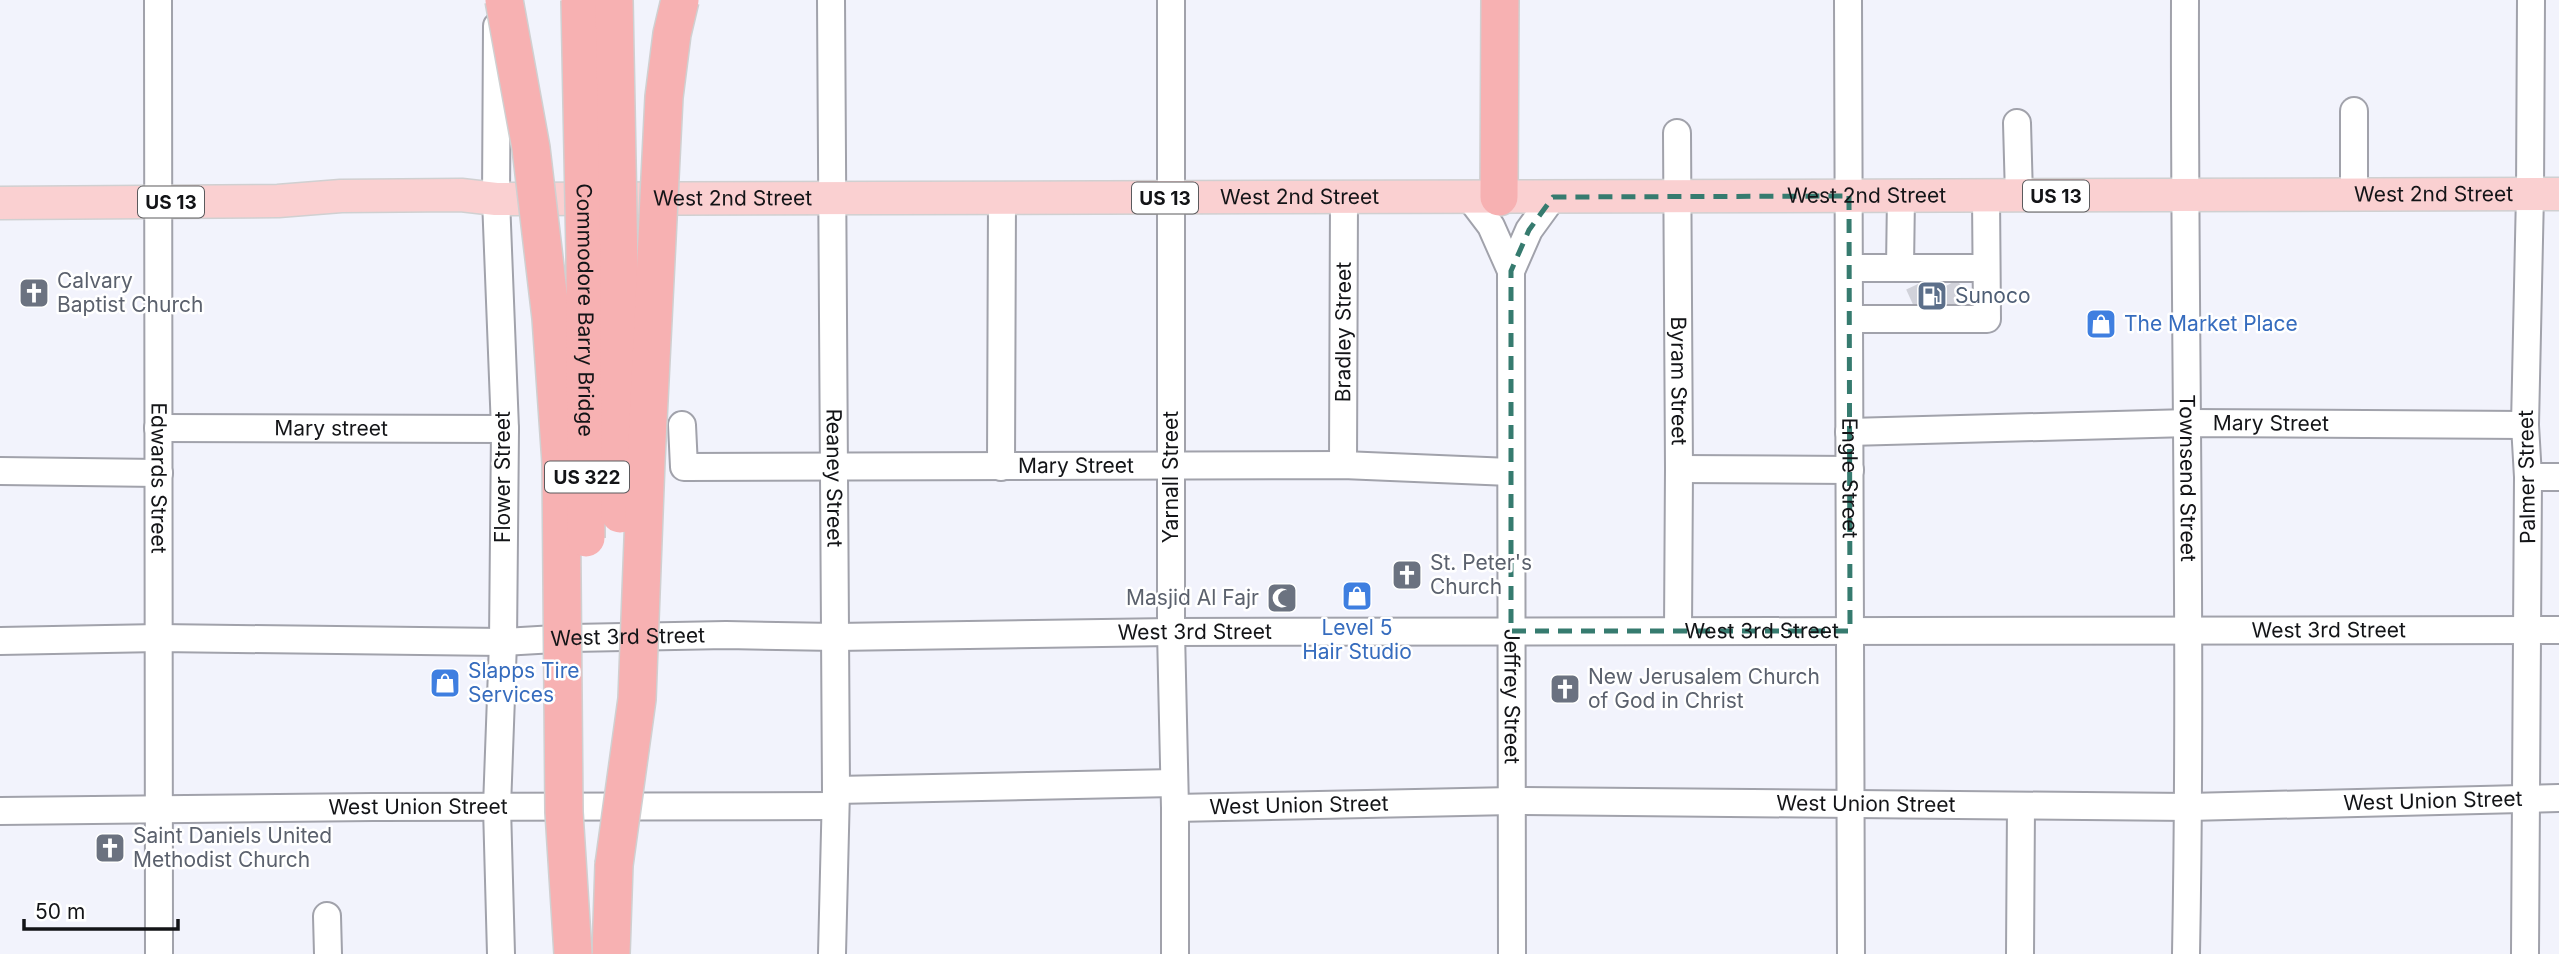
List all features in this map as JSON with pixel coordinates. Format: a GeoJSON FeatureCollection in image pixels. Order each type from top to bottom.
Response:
{"type":"FeatureCollection","features":[{"type":"Feature","properties":{"kind":"highway"},"geometry":{"type":"LineString","coordinates":[[504,0],[531,148],[551,318],[561,463],[564,812],[575,954]]}},
{"type":"Feature","properties":{"kind":"highway","name":"Commodore Barry Bridge"},"geometry":{"type":"LineString","coordinates":[[575,954],[585,694],[587,487],[580,0]]}},
{"type":"Feature","properties":{"kind":"highway","name":"Commodore Barry Bridge"},"geometry":{"type":"LineString","coordinates":[[611,954],[619,675],[620,415],[614,0]]}},
{"type":"Feature","properties":{"kind":"highway"},"geometry":{"type":"LineString","coordinates":[[614,865],[637,699],[664,97],[672,34],[680,0]]}},
{"type":"Feature","properties":{"kind":"highway"},"geometry":{"type":"LineString","coordinates":[[1484,197],[1500,0]]}},
{"type":"Feature","properties":{"kind":"main road","name":"West 2nd Street"},"geometry":{"type":"LineString","coordinates":[[0,203],[278,201],[341,195],[461,195],[496,199],[2545,194]]}},
{"type":"Feature","properties":{"kind":"street","name":"Edwards Street"},"geometry":{"type":"LineString","coordinates":[[158,0],[159,954]]}},
{"type":"Feature","properties":{"kind":"street","name":"Flower Street"},"geometry":{"type":"LineString","coordinates":[[497,0],[496,199],[505,429],[503,642],[497,807],[501,954]]}},
{"type":"Feature","properties":{"kind":"street","name":"Reaney Street"},"geometry":{"type":"LineString","coordinates":[[831,0],[836,637],[832,954]]}},
{"type":"Feature","properties":{"kind":"street","name":"Yarnall Street"},"geometry":{"type":"LineString","coordinates":[[1171,0],[1171,632],[1175,954]]}},
{"type":"Feature","properties":{"kind":"street","name":"Engle Street"},"geometry":{"type":"LineString","coordinates":[[1848,0],[1851,954]]}},
{"type":"Feature","properties":{"kind":"street","name":"Townsend Street"},"geometry":{"type":"LineString","coordinates":[[2185,0],[2189,423],[2189,807],[2186,954]]}},
{"type":"Feature","properties":{"kind":"street","name":"Palmer Street"},"geometry":{"type":"LineString","coordinates":[[2525,954],[2528,477],[2525,425],[2545,194],[2531,0]]}},
{"type":"Feature","properties":{"kind":"street"},"geometry":{"type":"LineString","coordinates":[[2354,111],[2354,195]]}},
{"type":"Feature","properties":{"kind":"street"},"geometry":{"type":"LineString","coordinates":[[2017,123],[2019,196]]}},
{"type":"Feature","properties":{"kind":"street","name":"Byram Street"},"geometry":{"type":"LineString","coordinates":[[1677,133],[1675,197],[1679,468],[1678,631]]}},
{"type":"Feature","properties":{"kind":"street"},"geometry":{"type":"LineString","coordinates":[[1901,196],[1932,291]]}},
{"type":"Feature","properties":{"kind":"street"},"geometry":{"type":"LineString","coordinates":[[1849,268],[1932,291],[1987,318],[1986,196]]}},
{"type":"Feature","properties":{"kind":"street"},"geometry":{"type":"LineString","coordinates":[[1484,197],[1491,226],[1511,271]]}},
{"type":"Feature","properties":{"kind":"street"},"geometry":{"type":"LineString","coordinates":[[1511,271],[1529,230],[1552,197]]}},
{"type":"Feature","properties":{"kind":"street"},"geometry":{"type":"LineString","coordinates":[[1001,467],[1002,198]]}},
{"type":"Feature","properties":{"kind":"street","name":"Bradley Street"},"geometry":{"type":"LineString","coordinates":[[1343,465],[1344,198]]}},
{"type":"Feature","properties":{"kind":"street"},"geometry":{"type":"LineString","coordinates":[[1849,319],[1932,291],[1986,268]]}},
{"type":"Feature","properties":{"kind":"street","name":"Jeffrey Street"},"geometry":{"type":"LineString","coordinates":[[1511,271],[1512,954]]}},
{"type":"Feature","properties":{"kind":"street","name":"Mary Street"},"geometry":{"type":"LineString","coordinates":[[1849,432],[2189,423],[2525,425]]}},
{"type":"Feature","properties":{"kind":"street","name":"Mary Street"},"geometry":{"type":"LineString","coordinates":[[682,425],[684,467],[1343,465],[1510,472]]}},
{"type":"Feature","properties":{"kind":"street","name":"Mary street"},"geometry":{"type":"LineString","coordinates":[[158,428],[505,429]]}},
{"type":"Feature","properties":{"kind":"street"},"geometry":{"type":"LineString","coordinates":[[1679,468],[1850,470]]}},
{"type":"Feature","properties":{"kind":"street"},"geometry":{"type":"LineString","coordinates":[[0,471],[159,473]]}},
{"type":"Feature","properties":{"kind":"street"},"geometry":{"type":"LineString","coordinates":[[2528,477],[2559,477]]}},
{"type":"Feature","properties":{"kind":"street","name":"West 3rd Street"},"geometry":{"type":"LineString","coordinates":[[0,641],[159,638],[503,642],[614,637],[1171,632],[2559,630]]}},
{"type":"Feature","properties":{"kind":"street","name":"West Union Street"},"geometry":{"type":"LineString","coordinates":[[0,811],[497,807],[835,798],[1174,795],[2189,807],[2559,798]]}},
{"type":"Feature","properties":{"kind":"street"},"geometry":{"type":"LineString","coordinates":[[2020,954],[2021,806]]}},
{"type":"Feature","properties":{"kind":"street"},"geometry":{"type":"LineString","coordinates":[[327,916],[328,954]]}},
{"type":"Feature","properties":{"kind":"highlighted area"},"geometry":{"type":"Polygon","coordinates":[[[1849,196],[1850,631],[1511,631],[1511,271],[1529,230],[1553,197],[1849,196]]]}},
{"type":"Feature","properties":{"kind":"tunnel"},"geometry":{"type":"LineString","coordinates":[[1918,284],[1928,306]]}},
{"type":"Feature","properties":{"kind":"tunnel"},"geometry":{"type":"LineString","coordinates":[[1946,286],[1956,304]]}},
{"type":"Feature","properties":{"kind":"place","name":"Calvary Baptist Church"},"geometry":{"type":"Point","coordinates":[34,293]}},
{"type":"Feature","properties":{"kind":"place","name":"Sunoco"},"geometry":{"type":"Point","coordinates":[1932,296]}},
{"type":"Feature","properties":{"kind":"place","name":"The Market Place"},"geometry":{"type":"Point","coordinates":[2101,324]}},
{"type":"Feature","properties":{"kind":"place","name":"St. Peter's Church"},"geometry":{"type":"Point","coordinates":[1407,575]}},
{"type":"Feature","properties":{"kind":"place","name":"Level 5 Hair Studio"},"geometry":{"type":"Point","coordinates":[1357,596]}},
{"type":"Feature","properties":{"kind":"place","name":"Masjid Al Fajr"},"geometry":{"type":"Point","coordinates":[1282,598]}},
{"type":"Feature","properties":{"kind":"place","name":"Slapps Tire Services"},"geometry":{"type":"Point","coordinates":[445,683]}},
{"type":"Feature","properties":{"kind":"place","name":"New Jerusalem Church of God in Christ"},"geometry":{"type":"Point","coordinates":[1565,689]}},
{"type":"Feature","properties":{"kind":"place","name":"Saint Daniels United Methodist Church"},"geometry":{"type":"Point","coordinates":[110,848]}}]}
